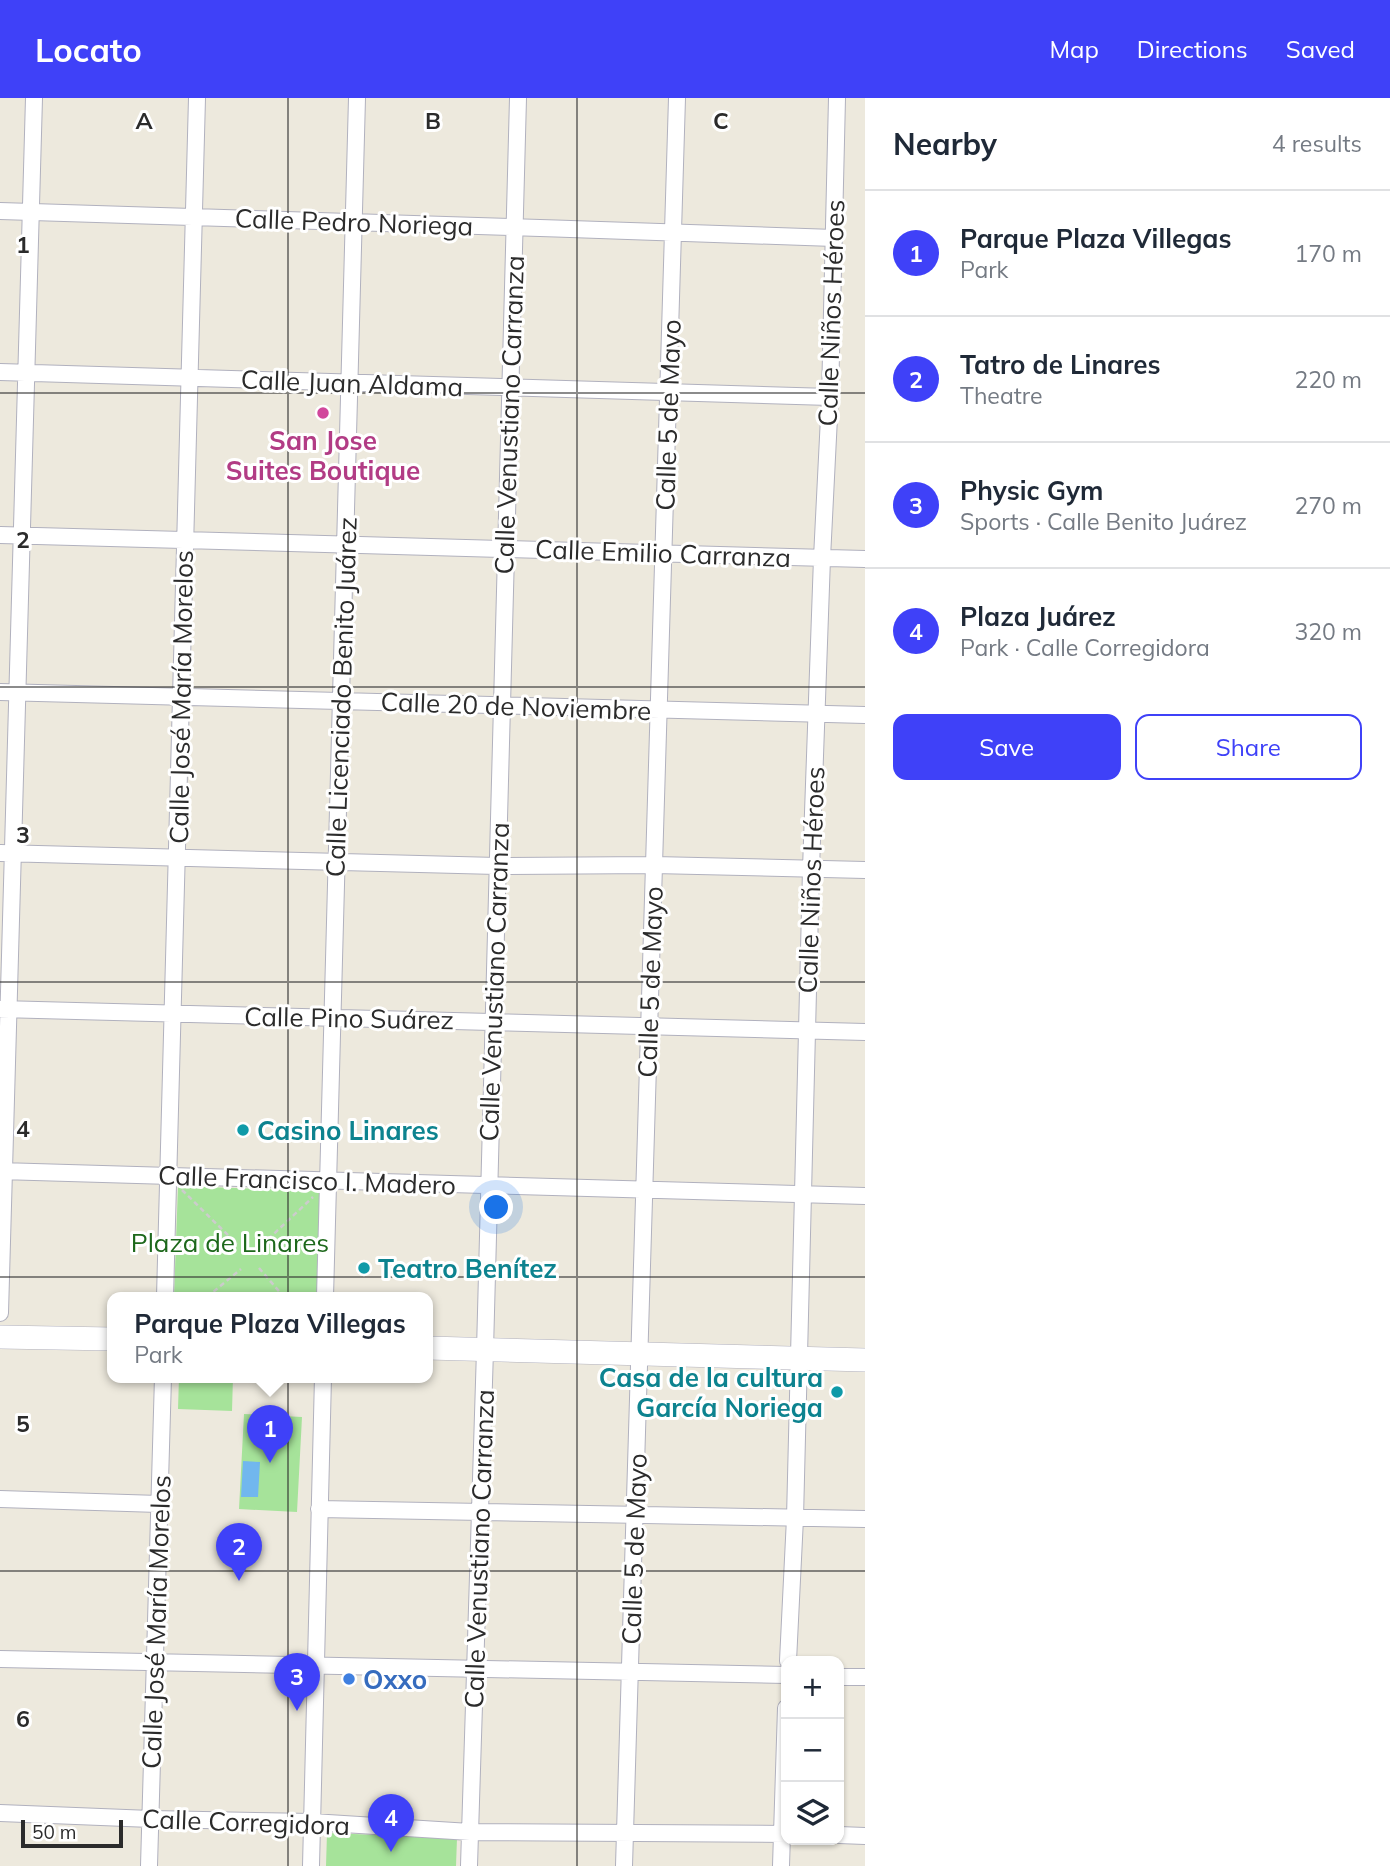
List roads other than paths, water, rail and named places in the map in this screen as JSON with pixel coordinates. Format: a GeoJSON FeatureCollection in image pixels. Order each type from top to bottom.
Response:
{"type":"FeatureCollection","features":[{"type":"Feature","properties":{"kind":"main road"},"geometry":{"type":"LineString","coordinates":[[0,1337],[107,1339]]}},
{"type":"Feature","properties":{"kind":"main road"},"geometry":{"type":"LineString","coordinates":[[433,1348],[865,1360]]}},
{"type":"Feature","properties":{"kind":"street"},"geometry":{"type":"LineString","coordinates":[[0,1313],[6,854],[17,692],[34,98]]}},
{"type":"Feature","properties":{"kind":"street","name":"Calle José María Morelos"},"geometry":{"type":"LineString","coordinates":[[165,1292],[197,98]]}},
{"type":"Feature","properties":{"kind":"street","name":"Calle Licenciado Benito Juárez"},"geometry":{"type":"LineString","coordinates":[[325,1292],[357,98]]}},
{"type":"Feature","properties":{"kind":"street","name":"Calle Venustiano Carranza"},"geometry":{"type":"LineString","coordinates":[[469,1866],[518,98]]}},
{"type":"Feature","properties":{"kind":"street","name":"Calle 5 de Mayo"},"geometry":{"type":"LineString","coordinates":[[624,1866],[677,98]]}},
{"type":"Feature","properties":{"kind":"street","name":"Calle Niños Héroes"},"geometry":{"type":"LineString","coordinates":[[788,1656],[795,1518],[806,1030],[830,397],[837,98]]}},
{"type":"Feature","properties":{"kind":"street","name":"Calle Pedro Noriega"},"geometry":{"type":"LineString","coordinates":[[0,211],[834,238]]}},
{"type":"Feature","properties":{"kind":"street","name":"Calle Juan Aldama"},"geometry":{"type":"LineString","coordinates":[[0,372],[830,397]]}},
{"type":"Feature","properties":{"kind":"street","name":"Calle Emilio Carranza"},"geometry":{"type":"LineString","coordinates":[[0,535],[865,559]]}},
{"type":"Feature","properties":{"kind":"street","name":"Calle 20 de Noviembre"},"geometry":{"type":"LineString","coordinates":[[0,692],[865,715]]}},
{"type":"Feature","properties":{"kind":"street"},"geometry":{"type":"LineString","coordinates":[[6,854],[497,866],[654,865],[865,870]]}},
{"type":"Feature","properties":{"kind":"street","name":"Calle Pino Suárez"},"geometry":{"type":"LineString","coordinates":[[4,1009],[865,1032]]}},
{"type":"Feature","properties":{"kind":"street","name":"Calle Francisco I. Madero"},"geometry":{"type":"LineString","coordinates":[[2,1172],[865,1196]]}},
{"type":"Feature","properties":{"kind":"street","name":"Calle José María Morelos"},"geometry":{"type":"LineString","coordinates":[[149,1866],[163,1383]]}},
{"type":"Feature","properties":{"kind":"street"},"geometry":{"type":"LineString","coordinates":[[311,1866],[323,1383]]}},
{"type":"Feature","properties":{"kind":"street"},"geometry":{"type":"LineString","coordinates":[[0,1499],[159,1504]]}},
{"type":"Feature","properties":{"kind":"street"},"geometry":{"type":"LineString","coordinates":[[319,1509],[865,1519]]}},
{"type":"Feature","properties":{"kind":"street"},"geometry":{"type":"LineString","coordinates":[[0,1659],[781,1675]]}},
{"type":"Feature","properties":{"kind":"street"},"geometry":{"type":"LineString","coordinates":[[844,1676],[865,1677]]}},
{"type":"Feature","properties":{"kind":"street"},"geometry":{"type":"LineString","coordinates":[[785,1782],[786,1719]]}},
{"type":"Feature","properties":{"kind":"street","name":"Calle Corregidora"},"geometry":{"type":"LineString","coordinates":[[0,1813],[312,1822],[470,1832],[781,1834]]}},
{"type":"Feature","properties":{"kind":"street"},"geometry":{"type":"LineString","coordinates":[[844,1835],[865,1836]]}},
{"type":"Feature","properties":{"kind":"street"},"geometry":{"type":"LineString","coordinates":[[781,1866],[783,1845]]}},
{"type":"Feature","properties":{"kind":"water"},"geometry":{"type":"Polygon","coordinates":[[[243,1461],[260,1462],[258,1497],[241,1497],[243,1461]]]}},
{"type":"Feature","properties":{"kind":"place","name":"San Jose Suites Boutique"},"geometry":{"type":"Point","coordinates":[323,413]}},
{"type":"Feature","properties":{"kind":"place","name":"Casino Linares"},"geometry":{"type":"Point","coordinates":[243,1130]}},
{"type":"Feature","properties":{"kind":"place","name":"Teatro Benítez"},"geometry":{"type":"Point","coordinates":[364,1268]}},
{"type":"Feature","properties":{"kind":"place","name":"Casa de la cultura García Noriega"},"geometry":{"type":"Point","coordinates":[837,1392]}},
{"type":"Feature","properties":{"kind":"place","name":"Parque Plaza Villegas"},"geometry":{"type":"Point","coordinates":[270,1463]}},
{"type":"Feature","properties":{"kind":"place","name":"Tatro de Linares"},"geometry":{"type":"Point","coordinates":[239,1581]}},
{"type":"Feature","properties":{"kind":"place","name":"Oxxo"},"geometry":{"type":"Point","coordinates":[349,1679]}},
{"type":"Feature","properties":{"kind":"place","name":"Physic Gym"},"geometry":{"type":"Point","coordinates":[297,1711]}},
{"type":"Feature","properties":{"kind":"place","name":"Plaza Juárez"},"geometry":{"type":"Point","coordinates":[391,1852]}},
{"type":"Feature","properties":{"kind":"park label","name":"Plaza de Linares"},"geometry":{"type":"Point","coordinates":[230,1242]}}]}
